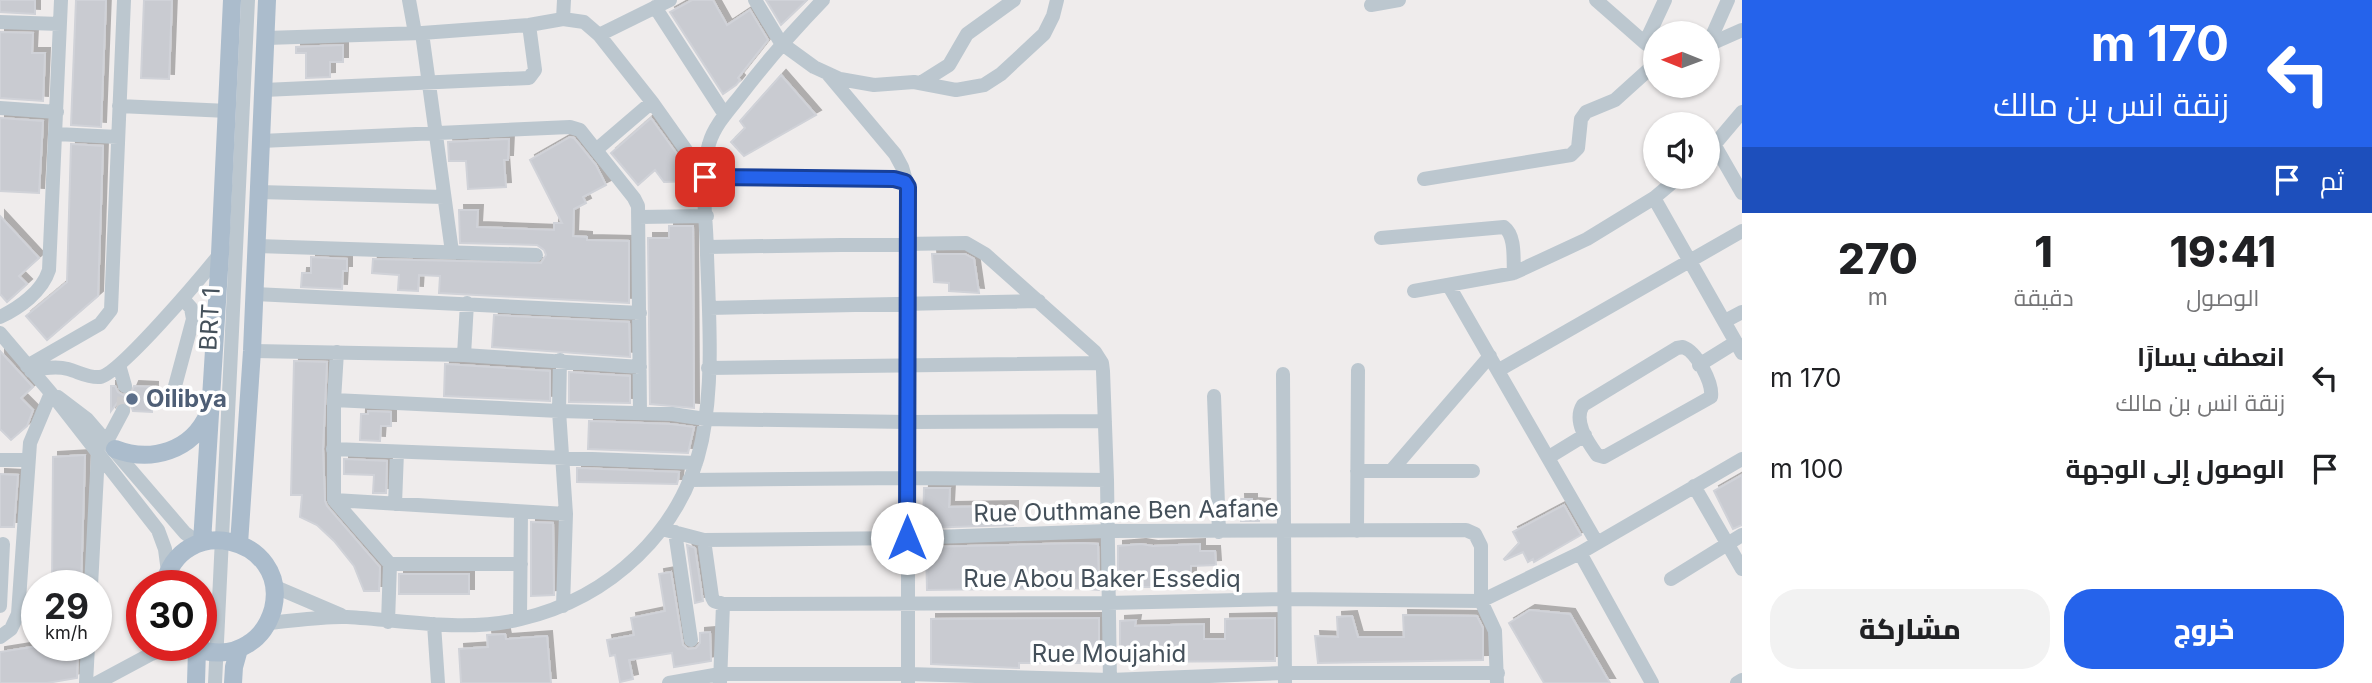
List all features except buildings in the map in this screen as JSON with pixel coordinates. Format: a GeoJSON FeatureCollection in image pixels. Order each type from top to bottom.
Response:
{"type":"FeatureCollection","features":[{"type":"Feature","properties":{"kind":"main road"},"geometry":{"type":"LineString","coordinates":[[201,543],[220,254],[232,0]]}},
{"type":"Feature","properties":{"kind":"main road"},"geometry":{"type":"LineString","coordinates":[[230,542],[252,351],[267,0]]}},
{"type":"Feature","properties":{"kind":"main road"},"geometry":{"type":"LineString","coordinates":[[107,448],[137,456],[172,450],[200,428],[210,407]]}},
{"type":"Feature","properties":{"kind":"main road"},"geometry":{"type":"LineString","coordinates":[[171,570],[181,554],[201,543],[230,542],[261,560],[274,586],[274,601],[268,623],[259,636],[239,649],[217,653]]}},
{"type":"Feature","properties":{"kind":"main road"},"geometry":{"type":"LineString","coordinates":[[233,683],[239,649]]}},
{"type":"Feature","properties":{"kind":"main road"},"geometry":{"type":"LineString","coordinates":[[196,661],[197,683]]}},
{"type":"Feature","properties":{"kind":"street"},"geometry":{"type":"LineString","coordinates":[[0,317],[19,308],[47,275],[61,0]]}},
{"type":"Feature","properties":{"kind":"street"},"geometry":{"type":"LineString","coordinates":[[29,369],[100,324],[111,310],[124,0]]}},
{"type":"Feature","properties":{"kind":"street","name":"BRT 1"},"geometry":{"type":"LineString","coordinates":[[217,653],[230,542],[248,0]]}},
{"type":"Feature","properties":{"kind":"street"},"geometry":{"type":"LineString","coordinates":[[409,0],[429,84],[452,252]]}},
{"type":"Feature","properties":{"kind":"street"},"geometry":{"type":"LineString","coordinates":[[563,19],[564,0]]}},
{"type":"Feature","properties":{"kind":"street"},"geometry":{"type":"LineString","coordinates":[[599,35],[670,0]]}},
{"type":"Feature","properties":{"kind":"street"},"geometry":{"type":"LineString","coordinates":[[755,0],[781,43],[827,74],[895,154],[902,167],[908,192],[908,679]]}},
{"type":"Feature","properties":{"kind":"street"},"geometry":{"type":"LineString","coordinates":[[268,623],[346,617],[388,622],[477,625],[520,619],[563,606],[611,579],[668,530],[696,463],[705,419],[709,308],[705,177],[709,144],[725,115],[781,43],[823,0]]}},
{"type":"Feature","properties":{"kind":"street"},"geometry":{"type":"LineString","coordinates":[[922,82],[949,65],[967,34],[1014,0]]}},
{"type":"Feature","properties":{"kind":"street"},"geometry":{"type":"LineString","coordinates":[[827,74],[863,85],[922,82],[946,89],[965,89],[993,80],[1044,34],[1057,0]]}},
{"type":"Feature","properties":{"kind":"street"},"geometry":{"type":"LineString","coordinates":[[1371,5],[1399,0]]}},
{"type":"Feature","properties":{"kind":"street"},"geometry":{"type":"LineString","coordinates":[[1596,0],[1643,41]]}},
{"type":"Feature","properties":{"kind":"street"},"geometry":{"type":"LineString","coordinates":[[1658,21],[1665,0]]}},
{"type":"Feature","properties":{"kind":"street"},"geometry":{"type":"LineString","coordinates":[[1719,21],[1728,0]]}},
{"type":"Feature","properties":{"kind":"street"},"geometry":{"type":"LineString","coordinates":[[654,7],[725,115]]}},
{"type":"Feature","properties":{"kind":"street"},"geometry":{"type":"LineString","coordinates":[[266,38],[419,33],[529,25],[563,19],[584,22],[599,35],[652,102],[705,177]]}},
{"type":"Feature","properties":{"kind":"street"},"geometry":{"type":"LineString","coordinates":[[0,22],[60,24]]}},
{"type":"Feature","properties":{"kind":"street"},"geometry":{"type":"LineString","coordinates":[[264,90],[528,78],[535,70],[529,25]]}},
{"type":"Feature","properties":{"kind":"street"},"geometry":{"type":"LineString","coordinates":[[1720,40],[1742,30]]}},
{"type":"Feature","properties":{"kind":"street"},"geometry":{"type":"LineString","coordinates":[[1424,179],[1571,155],[1578,148],[1581,119],[1586,112],[1615,100],[1643,75]]}},
{"type":"Feature","properties":{"kind":"street"},"geometry":{"type":"LineString","coordinates":[[596,150],[652,102]]}},
{"type":"Feature","properties":{"kind":"street"},"geometry":{"type":"LineString","coordinates":[[119,106],[228,111]]}},
{"type":"Feature","properties":{"kind":"street"},"geometry":{"type":"LineString","coordinates":[[0,108],[57,112]]}},
{"type":"Feature","properties":{"kind":"street"},"geometry":{"type":"LineString","coordinates":[[1720,139],[1742,111]]}},
{"type":"Feature","properties":{"kind":"street"},"geometry":{"type":"LineString","coordinates":[[261,141],[573,127],[582,132],[638,206],[640,412]]}},
{"type":"Feature","properties":{"kind":"street"},"geometry":{"type":"LineString","coordinates":[[56,134],[118,136]]}},
{"type":"Feature","properties":{"kind":"street"},"geometry":{"type":"LineString","coordinates":[[1720,161],[1742,193]]}},
{"type":"Feature","properties":{"kind":"street"},"geometry":{"type":"LineString","coordinates":[[705,177],[894,179],[905,182]]}},
{"type":"Feature","properties":{"kind":"street"},"geometry":{"type":"LineString","coordinates":[[1414,291],[1514,273],[1587,239],[1665,189]]}},
{"type":"Feature","properties":{"kind":"street"},"geometry":{"type":"LineString","coordinates":[[259,192],[444,197]]}},
{"type":"Feature","properties":{"kind":"street"},"geometry":{"type":"LineString","coordinates":[[1654,198],[1739,347],[1699,365]]}},
{"type":"Feature","properties":{"kind":"street"},"geometry":{"type":"LineString","coordinates":[[639,217],[707,216]]}},
{"type":"Feature","properties":{"kind":"street"},"geometry":{"type":"LineString","coordinates":[[1381,238],[1504,227],[1511,238],[1514,273]]}},
{"type":"Feature","properties":{"kind":"street"},"geometry":{"type":"LineString","coordinates":[[1499,370],[1742,231]]}},
{"type":"Feature","properties":{"kind":"street"},"geometry":{"type":"LineString","coordinates":[[707,247],[956,242],[974,247],[1040,301],[1096,352],[1102,363],[1105,421],[1110,682]]}},
{"type":"Feature","properties":{"kind":"street"},"geometry":{"type":"LineString","coordinates":[[257,246],[536,256]]}},
{"type":"Feature","properties":{"kind":"street"},"geometry":{"type":"LineString","coordinates":[[29,369],[59,368],[99,377],[110,373],[183,299],[220,254]]}},
{"type":"Feature","properties":{"kind":"street"},"geometry":{"type":"LineString","coordinates":[[1449,286],[1597,543]]}},
{"type":"Feature","properties":{"kind":"street"},"geometry":{"type":"LineString","coordinates":[[255,294],[639,313]]}},
{"type":"Feature","properties":{"kind":"street"},"geometry":{"type":"LineString","coordinates":[[171,401],[193,319],[191,308],[183,299]]}},
{"type":"Feature","properties":{"kind":"street"},"geometry":{"type":"LineString","coordinates":[[709,308],[1040,301]]}},
{"type":"Feature","properties":{"kind":"street"},"geometry":{"type":"LineString","coordinates":[[464,355],[467,303]]}},
{"type":"Feature","properties":{"kind":"street"},"geometry":{"type":"LineString","coordinates":[[1725,321],[1742,312]]}},
{"type":"Feature","properties":{"kind":"street"},"geometry":{"type":"LineString","coordinates":[[0,333],[51,393],[107,448],[185,533],[201,543]]}},
{"type":"Feature","properties":{"kind":"street"},"geometry":{"type":"LineString","coordinates":[[1677,348],[1689,349],[1711,387],[1712,394],[1709,398],[1604,457],[1596,454],[1585,435],[1578,416],[1580,408],[1587,402],[1677,348]]}},
{"type":"Feature","properties":{"kind":"street"},"geometry":{"type":"LineString","coordinates":[[252,351],[464,355],[640,366]]}},
{"type":"Feature","properties":{"kind":"street"},"geometry":{"type":"LineString","coordinates":[[337,352],[334,500],[390,564],[388,622]]}},
{"type":"Feature","properties":{"kind":"street"},"geometry":{"type":"LineString","coordinates":[[1391,471],[1490,356]]}},
{"type":"Feature","properties":{"kind":"street"},"geometry":{"type":"LineString","coordinates":[[560,360],[559,411],[566,514],[563,606]]}},
{"type":"Feature","properties":{"kind":"street"},"geometry":{"type":"LineString","coordinates":[[708,368],[1102,363]]}},
{"type":"Feature","properties":{"kind":"street"},"geometry":{"type":"LineString","coordinates":[[119,365],[125,386]]}},
{"type":"Feature","properties":{"kind":"street"},"geometry":{"type":"LineString","coordinates":[[1357,531],[1358,370]]}},
{"type":"Feature","properties":{"kind":"street"},"geometry":{"type":"LineString","coordinates":[[1283,374],[1284,678]]}},
{"type":"Feature","properties":{"kind":"street"},"geometry":{"type":"LineString","coordinates":[[0,637],[11,629],[18,614],[28,460],[33,435],[51,393]]}},
{"type":"Feature","properties":{"kind":"street"},"geometry":{"type":"LineString","coordinates":[[1214,396],[1219,532]]}},
{"type":"Feature","properties":{"kind":"street"},"geometry":{"type":"LineString","coordinates":[[334,400],[559,411],[640,412],[705,419],[1105,421]]}},
{"type":"Feature","properties":{"kind":"street"},"geometry":{"type":"LineString","coordinates":[[93,570],[107,448],[123,411]]}},
{"type":"Feature","properties":{"kind":"street"},"geometry":{"type":"LineString","coordinates":[[1549,457],[1585,435]]}},
{"type":"Feature","properties":{"kind":"street"},"geometry":{"type":"LineString","coordinates":[[107,448],[158,530],[165,550],[166,570]]}},
{"type":"Feature","properties":{"kind":"street"},"geometry":{"type":"LineString","coordinates":[[333,449],[696,463]]}},
{"type":"Feature","properties":{"kind":"street"},"geometry":{"type":"LineString","coordinates":[[395,504],[397,452]]}},
{"type":"Feature","properties":{"kind":"street"},"geometry":{"type":"LineString","coordinates":[[1497,678],[1495,631],[1481,601],[1580,553],[1742,458]]}},
{"type":"Feature","properties":{"kind":"street"},"geometry":{"type":"LineString","coordinates":[[0,460],[28,460]]}},
{"type":"Feature","properties":{"kind":"street"},"geometry":{"type":"LineString","coordinates":[[1357,471],[1473,471]]}},
{"type":"Feature","properties":{"kind":"street"},"geometry":{"type":"LineString","coordinates":[[690,480],[1107,480]]}},
{"type":"Feature","properties":{"kind":"street"},"geometry":{"type":"LineString","coordinates":[[1695,486],[1742,569]]}},
{"type":"Feature","properties":{"kind":"street"},"geometry":{"type":"LineString","coordinates":[[334,500],[566,514]]}},
{"type":"Feature","properties":{"kind":"street"},"geometry":{"type":"LineString","coordinates":[[520,512],[520,619]]}},
{"type":"Feature","properties":{"kind":"street"},"geometry":{"type":"LineString","coordinates":[[668,530],[691,640]]}},
{"type":"Feature","properties":{"kind":"street","name":"Rue Outhmane Ben Aafane"},"geometry":{"type":"LineString","coordinates":[[668,530],[704,540],[907,538],[1107,531],[1466,530],[1475,534],[1481,546],[1481,601]]}},
{"type":"Feature","properties":{"kind":"street"},"geometry":{"type":"LineString","coordinates":[[1671,579],[1742,535]]}},
{"type":"Feature","properties":{"kind":"street"},"geometry":{"type":"LineString","coordinates":[[704,540],[712,597],[714,601],[723,604],[720,678]]}},
{"type":"Feature","properties":{"kind":"street"},"geometry":{"type":"LineString","coordinates":[[0,606],[1,544],[22,545]]}},
{"type":"Feature","properties":{"kind":"street"},"geometry":{"type":"LineString","coordinates":[[1580,553],[1652,683]]}},
{"type":"Feature","properties":{"kind":"street"},"geometry":{"type":"LineString","coordinates":[[390,564],[521,564]]}},
{"type":"Feature","properties":{"kind":"street"},"geometry":{"type":"LineString","coordinates":[[274,586],[346,617]]}},
{"type":"Feature","properties":{"kind":"street","name":"Rue Abou Baker Essediq"},"geometry":{"type":"LineString","coordinates":[[723,604],[1481,601]]}},
{"type":"Feature","properties":{"kind":"street"},"geometry":{"type":"LineString","coordinates":[[434,624],[438,683]]}},
{"type":"Feature","properties":{"kind":"street"},"geometry":{"type":"LineString","coordinates":[[86,683],[87,661]]}},
{"type":"Feature","properties":{"kind":"street"},"geometry":{"type":"LineString","coordinates":[[97,683],[139,661]]}},
{"type":"Feature","properties":{"kind":"street","name":"BRT 1"},"geometry":{"type":"LineString","coordinates":[[215,683],[216,661]]}},
{"type":"Feature","properties":{"kind":"street","name":"Rue Moujahid"},"geometry":{"type":"LineString","coordinates":[[669,683],[720,678],[1110,682],[1284,678],[1497,678]]}},
{"type":"Feature","properties":{"kind":"street"},"geometry":{"type":"LineString","coordinates":[[1737,683],[1742,680]]}},
{"type":"Feature","properties":{"kind":"tunnel"},"geometry":{"type":"LineString","coordinates":[[123,411],[125,386]]}},
{"type":"Feature","properties":{"kind":"place","name":"Oilibya"},"geometry":{"type":"Point","coordinates":[132,399]}},
{"type":"Feature","properties":{"kind":"route"},"geometry":{"type":"LineString","coordinates":[[705,177],[900,179],[908,187],[907,538]]}}]}
